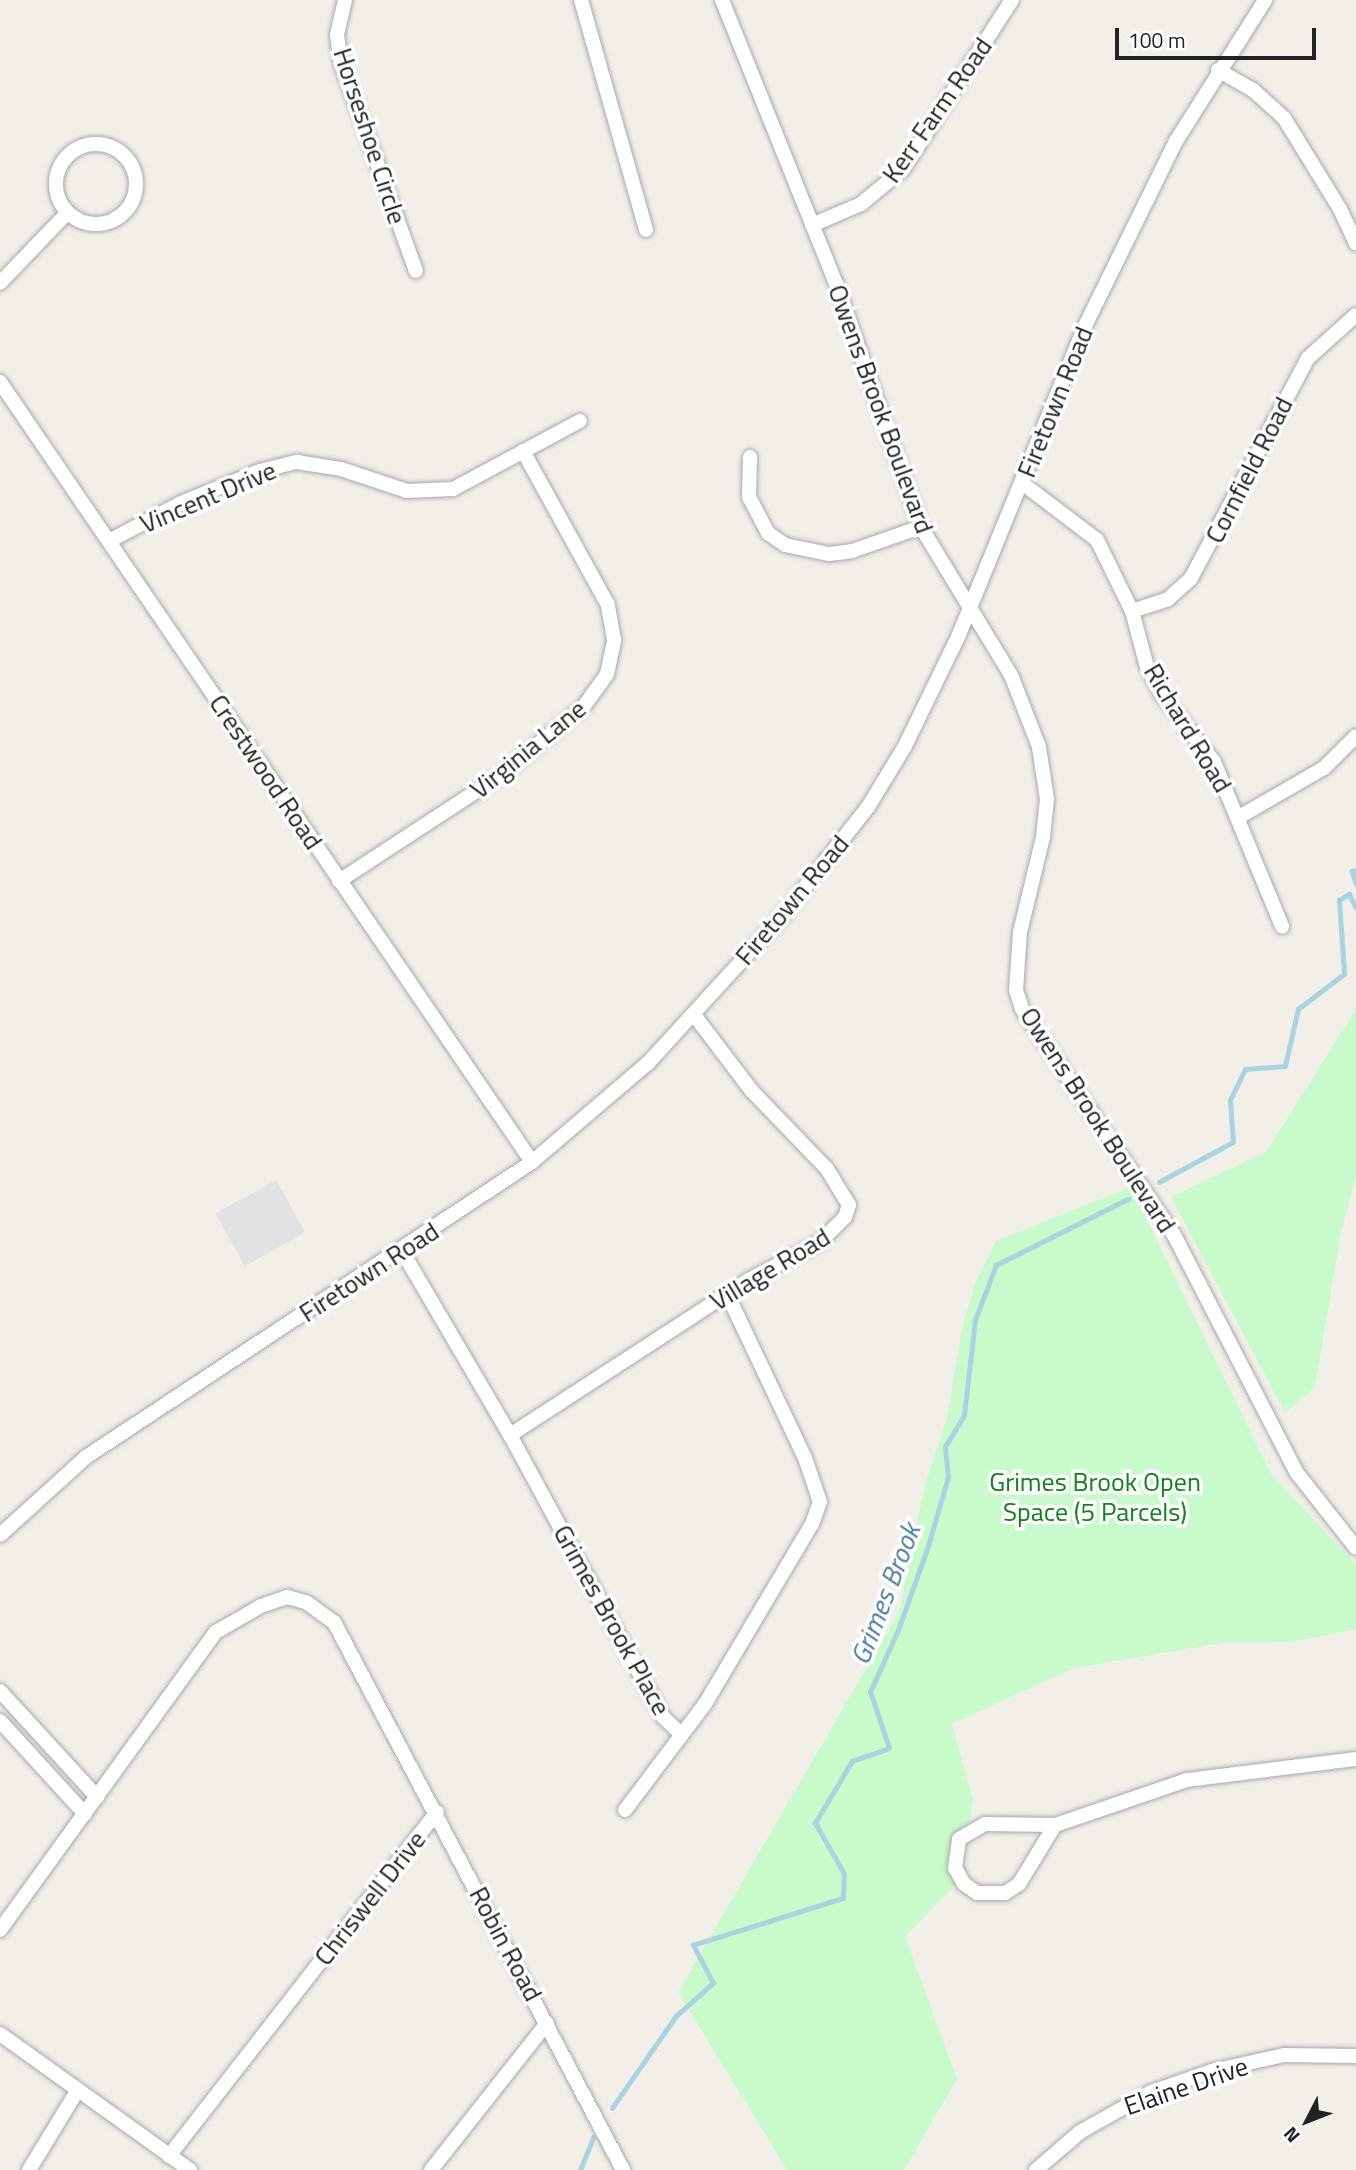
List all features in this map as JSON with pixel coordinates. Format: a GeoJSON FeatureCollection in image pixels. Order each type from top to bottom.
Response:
{"type":"FeatureCollection","features":[{"type":"Feature","properties":{"kind":"street","name":"Horseshoe Circle"},"geometry":{"type":"LineString","coordinates":[[345,0],[337,35],[341,63],[416,271]]}},
{"type":"Feature","properties":{"kind":"street"},"geometry":{"type":"LineString","coordinates":[[581,0],[646,230]]}},
{"type":"Feature","properties":{"kind":"street","name":"Owens Brook Boulevard"},"geometry":{"type":"LineString","coordinates":[[722,0],[812,225],[921,527],[934,555],[970,602],[1028,710],[1047,799],[1043,837],[1020,932],[1016,990],[1022,1009],[1174,1235],[1297,1473],[1356,1548]]}},
{"type":"Feature","properties":{"kind":"street","name":"Kerr Farm Road"},"geometry":{"type":"LineString","coordinates":[[812,225],[861,204],[903,169],[1012,0]]}},
{"type":"Feature","properties":{"kind":"street","name":"Firetown Road"},"geometry":{"type":"LineString","coordinates":[[0,1535],[86,1457],[532,1163],[648,1063],[779,920],[868,807],[925,708],[1021,484],[1083,330],[1176,141],[1218,70],[1265,0]]}},
{"type":"Feature","properties":{"kind":"street"},"geometry":{"type":"LineString","coordinates":[[1218,70],[1253,90],[1284,118],[1340,209],[1356,244]]}},
{"type":"Feature","properties":{"kind":"street"},"geometry":{"type":"LineString","coordinates":[[94,144],[119,152],[128,161],[136,186],[126,210],[104,223],[91,224],[68,212],[56,189],[62,163],[81,147],[94,144]]}},
{"type":"Feature","properties":{"kind":"street"},"geometry":{"type":"LineString","coordinates":[[0,283],[68,212]]}},
{"type":"Feature","properties":{"kind":"street","name":"Cornfield Road"},"geometry":{"type":"LineString","coordinates":[[1132,611],[1168,599],[1191,579],[1308,358],[1356,315]]}},
{"type":"Feature","properties":{"kind":"street","name":"Crestwood Road"},"geometry":{"type":"LineString","coordinates":[[0,382],[532,1163]]}},
{"type":"Feature","properties":{"kind":"street","name":"Vincent Drive"},"geometry":{"type":"LineString","coordinates":[[109,541],[181,503],[278,465],[313,461],[407,491],[437,492],[472,482],[580,421]]}},
{"type":"Feature","properties":{"kind":"street","name":"Virginia Lane"},"geometry":{"type":"LineString","coordinates":[[339,881],[501,775],[584,706],[607,674],[614,640],[605,598],[523,451]]}},
{"type":"Feature","properties":{"kind":"street"},"geometry":{"type":"LineString","coordinates":[[750,457],[749,497],[768,533],[785,545],[841,553],[921,527]]}},
{"type":"Feature","properties":{"kind":"street","name":"Richard Road"},"geometry":{"type":"LineString","coordinates":[[1021,484],[1097,540],[1132,611],[1152,676],[1214,762],[1282,926]]}},
{"type":"Feature","properties":{"kind":"street"},"geometry":{"type":"LineString","coordinates":[[1239,817],[1324,768],[1356,736]]}},
{"type":"Feature","properties":{"kind":"street","name":"Village Road"},"geometry":{"type":"LineString","coordinates":[[510,1435],[727,1293],[819,1243],[836,1229],[849,1205],[827,1170],[751,1090],[694,1015]]}},
{"type":"Feature","properties":{"kind":"street","name":"Grimes Brook Place"},"geometry":{"type":"LineString","coordinates":[[402,1251],[510,1435],[663,1717],[681,1734],[705,1704],[812,1524],[820,1502],[805,1458],[727,1293]]}},
{"type":"Feature","properties":{"kind":"street","name":"Chriswell Drive"},"geometry":{"type":"LineString","coordinates":[[0,1930],[216,1632],[287,1597],[306,1602],[334,1622],[437,1812],[169,2156]]}},
{"type":"Feature","properties":{"kind":"street"},"geometry":{"type":"LineString","coordinates":[[0,1691],[97,1797]]}},
{"type":"Feature","properties":{"kind":"street"},"geometry":{"type":"LineString","coordinates":[[0,1721],[85,1814]]}},
{"type":"Feature","properties":{"kind":"street"},"geometry":{"type":"LineString","coordinates":[[625,1810],[652,1779],[681,1734]]}},
{"type":"Feature","properties":{"kind":"street"},"geometry":{"type":"LineString","coordinates":[[1055,1825],[1018,1884],[1005,1893],[977,1892],[964,1884],[955,1868],[959,1839],[971,1829],[985,1824],[1055,1825],[1187,1780],[1356,1759]]}},
{"type":"Feature","properties":{"kind":"street","name":"Robin Road"},"geometry":{"type":"LineString","coordinates":[[431,2170],[547,2023],[437,1812]]}},
{"type":"Feature","properties":{"kind":"street"},"geometry":{"type":"LineString","coordinates":[[547,2023],[623,2170]]}},
{"type":"Feature","properties":{"kind":"street"},"geometry":{"type":"LineString","coordinates":[[0,2034],[76,2093],[190,2170]]}},
{"type":"Feature","properties":{"kind":"street","name":"Elaine Drive"},"geometry":{"type":"LineString","coordinates":[[1037,2170],[1080,2132],[1151,2092],[1212,2071],[1277,2057],[1356,2056]]}},
{"type":"Feature","properties":{"kind":"street"},"geometry":{"type":"LineString","coordinates":[[29,2170],[76,2093]]}},
{"type":"Feature","properties":{"kind":"green space"},"geometry":{"type":"Polygon","coordinates":[[[1356,1009],[1356,1177],[1341,1232],[1315,1387],[1285,1413],[1171,1197],[1266,1152],[1356,1009]]]}},
{"type":"Feature","properties":{"kind":"green space","name":"Grimes Brook Open Space (5 Parcels)"},"geometry":{"type":"Polygon","coordinates":[[[1131,1187],[1271,1474],[1356,1565],[1356,1629],[1291,1642],[1221,1643],[1074,1668],[952,1724],[973,1800],[971,1814],[955,1885],[905,1936],[957,2079],[904,2170],[787,2170],[678,1992],[899,1612],[925,1484],[947,1418],[962,1328],[976,1281],[996,1241],[1131,1187]]]}},
{"type":"Feature","properties":{"kind":"shaded area"},"geometry":{"type":"Polygon","coordinates":[[[276,1180],[305,1232],[245,1266],[216,1213],[276,1180]]]}},
{"type":"Feature","properties":{"kind":"waterway","name":"Grimes Brook"},"geometry":{"type":"LineString","coordinates":[[1356,871],[1352,871],[1356,883]]}},
{"type":"Feature","properties":{"kind":"waterway","name":"Grimes Brook"},"geometry":{"type":"LineString","coordinates":[[1159,1182],[1233,1142],[1230,1100],[1245,1069],[1285,1066],[1298,1009],[1344,974],[1339,900],[1349,894],[1356,907]]}},
{"type":"Feature","properties":{"kind":"waterway","name":"Grimes Brook"},"geometry":{"type":"LineString","coordinates":[[612,2108],[676,2016],[713,1983],[693,1945],[843,1898],[844,1874],[815,1823],[852,1761],[889,1748],[870,1692],[898,1630],[928,1546],[948,1477],[945,1447],[964,1415],[975,1320],[996,1265],[1128,1199]]}},
{"type":"Feature","properties":{"kind":"waterway","name":"Grimes Brook"},"geometry":{"type":"LineString","coordinates":[[580,2170],[593,2138]]}}]}
